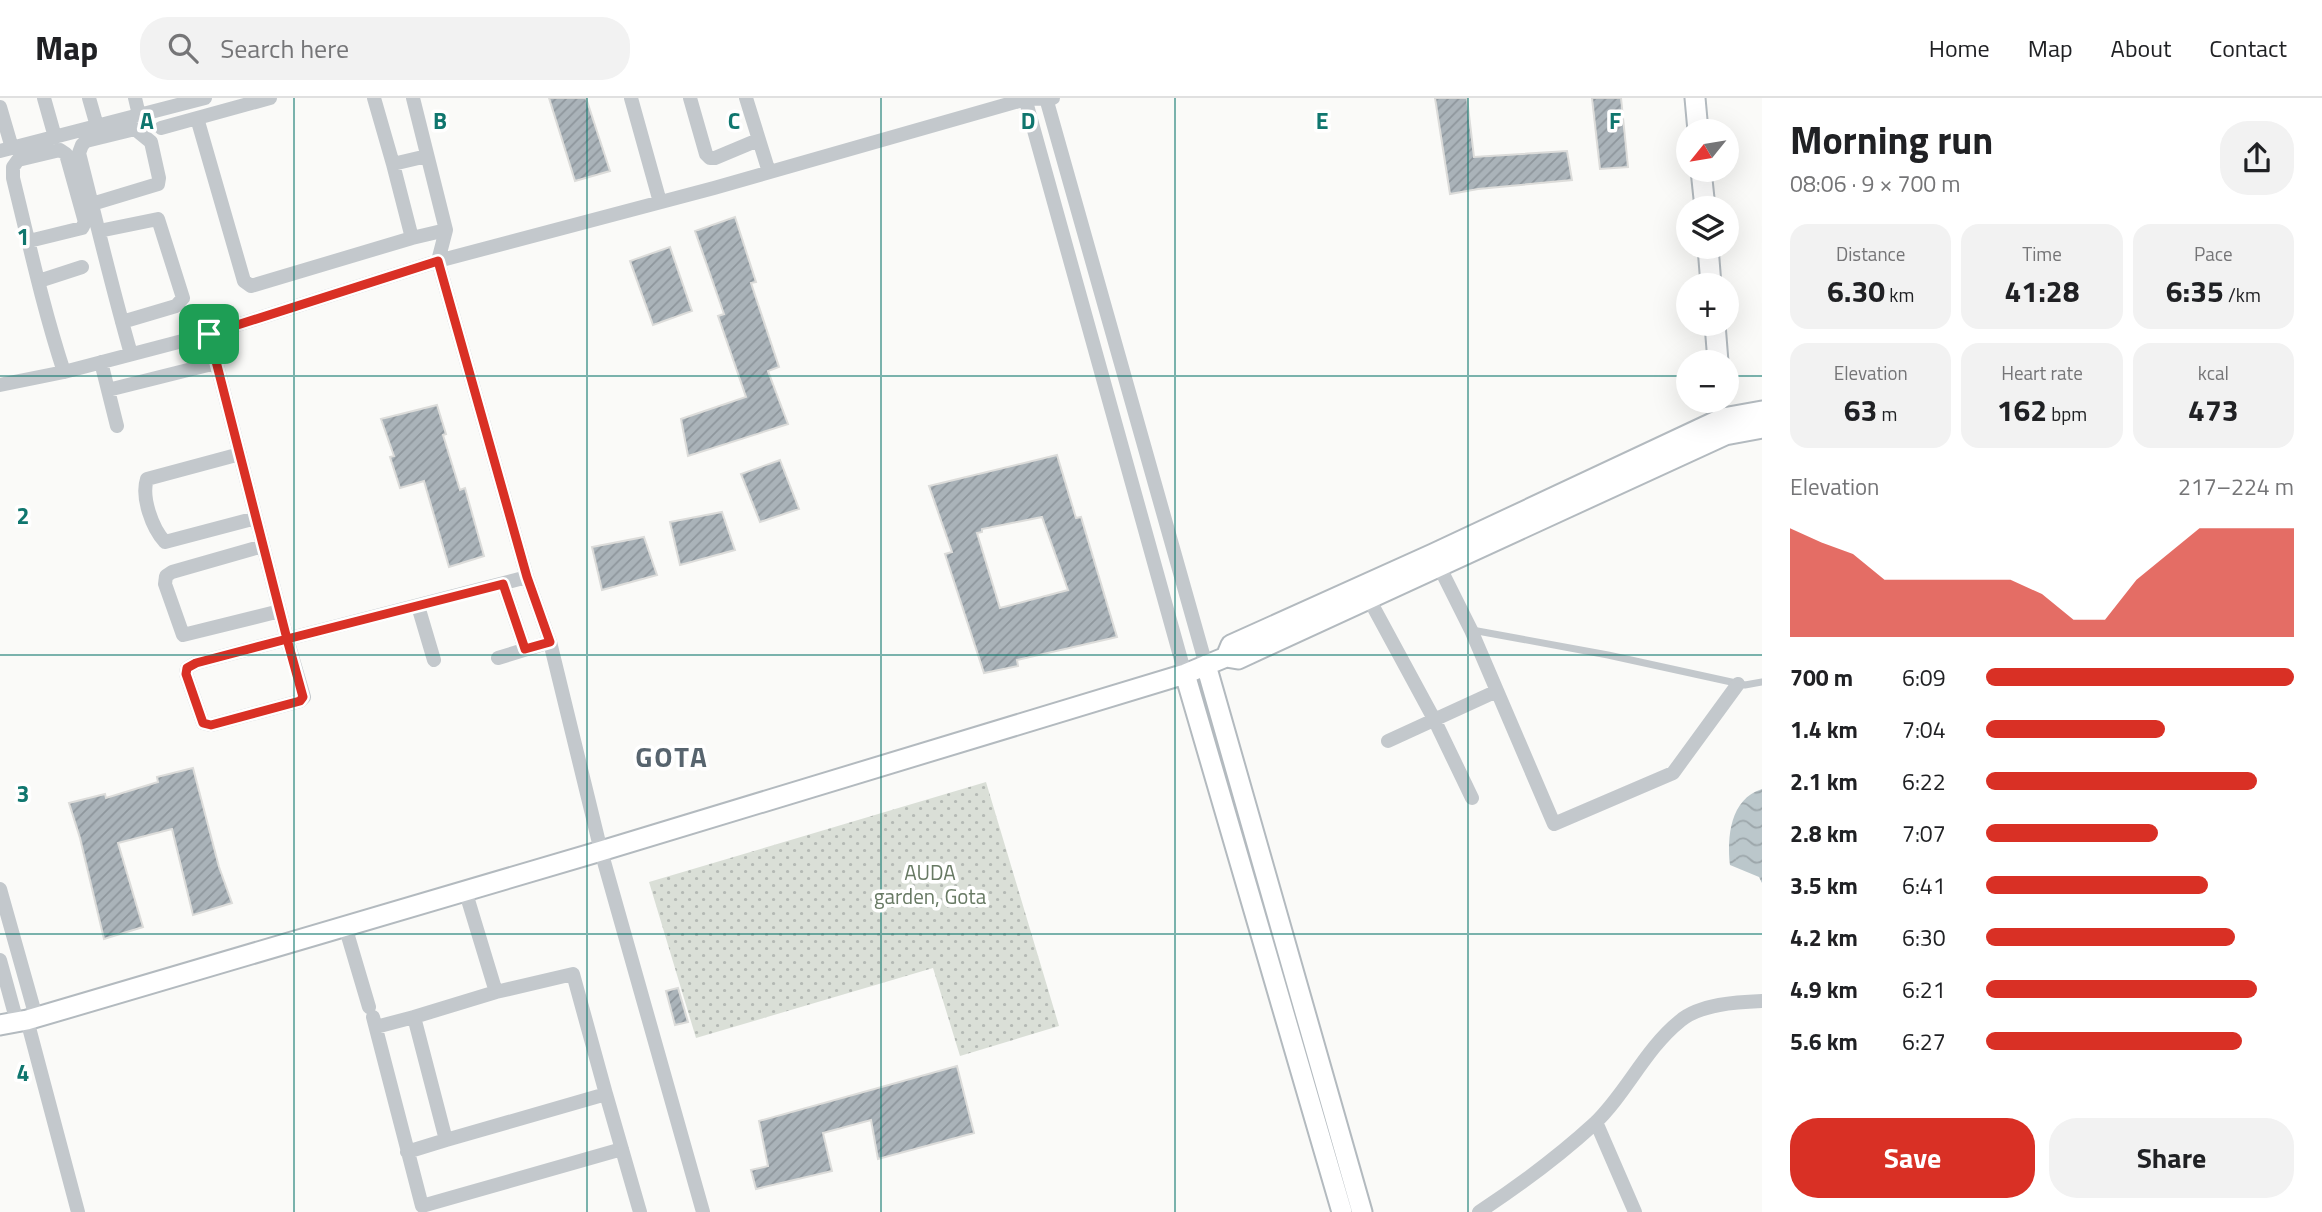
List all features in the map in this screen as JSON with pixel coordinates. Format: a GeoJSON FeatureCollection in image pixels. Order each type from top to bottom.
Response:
{"type":"FeatureCollection","features":[{"type":"Feature","properties":{"kind":"street"},"geometry":{"type":"LineString","coordinates":[[44,98],[55,137]]}},
{"type":"Feature","properties":{"kind":"street"},"geometry":{"type":"LineString","coordinates":[[89,98],[97,126]]}},
{"type":"Feature","properties":{"kind":"street"},"geometry":{"type":"LineString","coordinates":[[135,98],[139,115]]}},
{"type":"Feature","properties":{"kind":"street"},"geometry":{"type":"LineString","coordinates":[[161,128],[270,98]]}},
{"type":"Feature","properties":{"kind":"street"},"geometry":{"type":"LineString","coordinates":[[374,98],[412,238]]}},
{"type":"Feature","properties":{"kind":"street"},"geometry":{"type":"LineString","coordinates":[[412,98],[446,230],[438,261],[527,577],[550,642],[601,851],[703,1212]]}},
{"type":"Feature","properties":{"kind":"street"},"geometry":{"type":"LineString","coordinates":[[631,98],[660,202]]}},
{"type":"Feature","properties":{"kind":"street"},"geometry":{"type":"LineString","coordinates":[[690,98],[706,154],[710,158],[715,159],[758,140]]}},
{"type":"Feature","properties":{"kind":"street"},"geometry":{"type":"LineString","coordinates":[[746,98],[769,172]]}},
{"type":"Feature","properties":{"kind":"street"},"geometry":{"type":"LineString","coordinates":[[1695,98],[1697,119]]}},
{"type":"Feature","properties":{"kind":"street"},"geometry":{"type":"LineString","coordinates":[[0,107],[6,150],[199,99]]}},
{"type":"Feature","properties":{"kind":"street"},"geometry":{"type":"LineString","coordinates":[[1026,99],[1185,674],[1342,1212]]}},
{"type":"Feature","properties":{"kind":"street"},"geometry":{"type":"LineString","coordinates":[[0,385],[64,372],[209,334],[438,261],[769,172],[1026,99],[1048,99],[1362,1212]]}},
{"type":"Feature","properties":{"kind":"street"},"geometry":{"type":"LineString","coordinates":[[197,118],[244,281],[251,286],[446,230]]}},
{"type":"Feature","properties":{"kind":"street"},"geometry":{"type":"LineString","coordinates":[[92,204],[158,184],[159,178],[150,142],[135,129],[86,141],[79,153],[122,322],[131,354]]}},
{"type":"Feature","properties":{"kind":"street"},"geometry":{"type":"LineString","coordinates":[[29,242],[82,228],[85,222],[66,154],[60,150],[18,160],[13,167],[13,178],[29,242],[39,281],[64,372]]}},
{"type":"Feature","properties":{"kind":"street"},"geometry":{"type":"LineString","coordinates":[[393,164],[427,156]]}},
{"type":"Feature","properties":{"kind":"street"},"geometry":{"type":"LineString","coordinates":[[99,230],[158,219],[183,298],[176,306],[122,322]]}},
{"type":"Feature","properties":{"kind":"street"},"geometry":{"type":"LineString","coordinates":[[39,281],[82,267]]}},
{"type":"Feature","properties":{"kind":"street"},"geometry":{"type":"LineString","coordinates":[[209,334],[287,639],[303,697],[300,701],[211,725],[203,723],[186,674],[187,668],[196,663],[287,639],[503,584],[527,577]]}},
{"type":"Feature","properties":{"kind":"street"},"geometry":{"type":"LineString","coordinates":[[101,362],[117,426]]}},
{"type":"Feature","properties":{"kind":"street"},"geometry":{"type":"LineString","coordinates":[[108,390],[216,363]]}},
{"type":"Feature","properties":{"kind":"street"},"geometry":{"type":"LineString","coordinates":[[1226,657],[1231,645],[1436,560],[1723,418],[1762,411]]}},
{"type":"Feature","properties":{"kind":"street"},"geometry":{"type":"LineString","coordinates":[[1723,418],[1762,428]]}},
{"type":"Feature","properties":{"kind":"street"},"geometry":{"type":"LineString","coordinates":[[240,454],[148,478],[144,488],[156,532],[165,542],[256,518]]}},
{"type":"Feature","properties":{"kind":"street"},"geometry":{"type":"LineString","coordinates":[[263,545],[172,572],[166,576],[165,583],[183,635],[280,611]]}},
{"type":"Feature","properties":{"kind":"street"},"geometry":{"type":"LineString","coordinates":[[20,1021],[601,851],[1185,674],[1226,657],[1238,659],[1369,599],[1436,560]]}},
{"type":"Feature","properties":{"kind":"street"},"geometry":{"type":"LineString","coordinates":[[1436,560],[1471,630],[1554,824],[1673,773],[1738,684]]}},
{"type":"Feature","properties":{"kind":"street"},"geometry":{"type":"LineString","coordinates":[[503,584],[525,649]]}},
{"type":"Feature","properties":{"kind":"street"},"geometry":{"type":"LineString","coordinates":[[1369,599],[1434,719],[1472,798]]}},
{"type":"Feature","properties":{"kind":"street"},"geometry":{"type":"LineString","coordinates":[[418,606],[434,660]]}},
{"type":"Feature","properties":{"kind":"street"},"geometry":{"type":"LineString","coordinates":[[498,658],[550,642]]}},
{"type":"Feature","properties":{"kind":"street"},"geometry":{"type":"LineString","coordinates":[[1388,741],[1497,691]]}},
{"type":"Feature","properties":{"kind":"street"},"geometry":{"type":"LineString","coordinates":[[0,889],[20,1021]]}},
{"type":"Feature","properties":{"kind":"street"},"geometry":{"type":"LineString","coordinates":[[465,890],[496,992]]}},
{"type":"Feature","properties":{"kind":"street"},"geometry":{"type":"LineString","coordinates":[[345,926],[373,1017],[422,1206],[622,1149]]}},
{"type":"Feature","properties":{"kind":"street"},"geometry":{"type":"LineString","coordinates":[[0,960],[78,1212]]}},
{"type":"Feature","properties":{"kind":"street"},"geometry":{"type":"LineString","coordinates":[[373,1017],[414,1017],[496,992],[573,974],[640,1212]]}},
{"type":"Feature","properties":{"kind":"street"},"geometry":{"type":"LineString","coordinates":[[1479,1212],[1530,1178],[1596,1122],[1681,1019],[1706,1009],[1741,1002],[1762,1002]]}},
{"type":"Feature","properties":{"kind":"street"},"geometry":{"type":"LineString","coordinates":[[414,1017],[446,1140]]}},
{"type":"Feature","properties":{"kind":"street"},"geometry":{"type":"LineString","coordinates":[[407,1152],[606,1094]]}},
{"type":"Feature","properties":{"kind":"street"},"geometry":{"type":"LineString","coordinates":[[1596,1122],[1635,1212]]}},
{"type":"Feature","properties":{"kind":"lane"},"geometry":{"type":"LineString","coordinates":[[1471,630],[1608,654],[1738,684],[1762,681]]}},
{"type":"Feature","properties":{"kind":"green space","name":"AUDA garden, Gota"},"geometry":{"type":"Polygon","coordinates":[[[986,782],[1059,1026],[960,1056],[933,968],[696,1038],[649,882],[986,782]]]}},
{"type":"Feature","properties":{"kind":"water"},"geometry":{"type":"Polygon","coordinates":[[[1762,789],[1762,883],[1759,877],[1730,865],[1729,843],[1737,810],[1751,794],[1762,789]]]}},
{"type":"Feature","properties":{"kind":"building"},"geometry":{"type":"Polygon","coordinates":[[[549,98],[586,98],[610,171],[575,181],[549,98]]]}},
{"type":"Feature","properties":{"kind":"building"},"geometry":{"type":"Polygon","coordinates":[[[1435,98],[1467,98],[1474,157],[1567,151],[1572,180],[1450,194],[1435,98]]]}},
{"type":"Feature","properties":{"kind":"building"},"geometry":{"type":"Polygon","coordinates":[[[1592,98],[1621,98],[1628,167],[1600,169],[1592,98]]]}},
{"type":"Feature","properties":{"kind":"building"},"geometry":{"type":"Polygon","coordinates":[[[735,217],[756,282],[751,283],[779,367],[768,371],[788,424],[688,456],[681,419],[746,397],[718,316],[724,314],[695,231],[735,217]]]}},
{"type":"Feature","properties":{"kind":"building"},"geometry":{"type":"Polygon","coordinates":[[[670,247],[692,311],[653,325],[630,261],[670,247]]]}},
{"type":"Feature","properties":{"kind":"building"},"geometry":{"type":"Polygon","coordinates":[[[437,405],[460,490],[465,488],[484,556],[449,567],[424,481],[400,488],[390,457],[394,456],[381,419],[437,405]]]}},
{"type":"Feature","properties":{"kind":"building"},"geometry":{"type":"Polygon","coordinates":[[[1057,455],[1076,518],[1081,517],[1117,637],[1017,660],[1018,666],[984,673],[945,554],[952,552],[929,486],[1057,455]],[[1042,517],[982,529],[982,532],[977,533],[1000,608],[1068,590],[1042,517]]]}},
{"type":"Feature","properties":{"kind":"building"},"geometry":{"type":"Polygon","coordinates":[[[780,460],[799,509],[760,522],[741,474],[780,460]]]}},
{"type":"Feature","properties":{"kind":"building"},"geometry":{"type":"Polygon","coordinates":[[[722,512],[735,550],[680,565],[670,522],[722,512]]]}},
{"type":"Feature","properties":{"kind":"building"},"geometry":{"type":"Polygon","coordinates":[[[644,537],[657,575],[602,590],[592,547],[644,537]]]}},
{"type":"Feature","properties":{"kind":"building"},"geometry":{"type":"Polygon","coordinates":[[[193,768],[219,867],[232,903],[193,915],[172,829],[118,843],[143,927],[104,939],[69,803],[105,794],[106,798],[158,782],[157,777],[193,768]]]}},
{"type":"Feature","properties":{"kind":"building"},"geometry":{"type":"Polygon","coordinates":[[[678,988],[688,1022],[675,1025],[666,991],[678,988]]]}},
{"type":"Feature","properties":{"kind":"building"},"geometry":{"type":"Polygon","coordinates":[[[957,1066],[974,1133],[878,1159],[871,1120],[823,1133],[832,1171],[756,1189],[751,1170],[768,1166],[759,1121],[957,1066]]]}},
{"type":"Feature","properties":{"kind":"district","name":"GOTA"},"geometry":{"type":"Point","coordinates":[672,757]}},
{"type":"Feature","properties":{"kind":"route"},"geometry":{"type":"LineString","coordinates":[[209,334],[287,639],[196,663],[187,668],[186,674],[203,723],[211,725],[300,701],[303,697],[287,639],[503,584],[525,649],[550,642],[527,577],[438,261],[209,334]]}}]}
